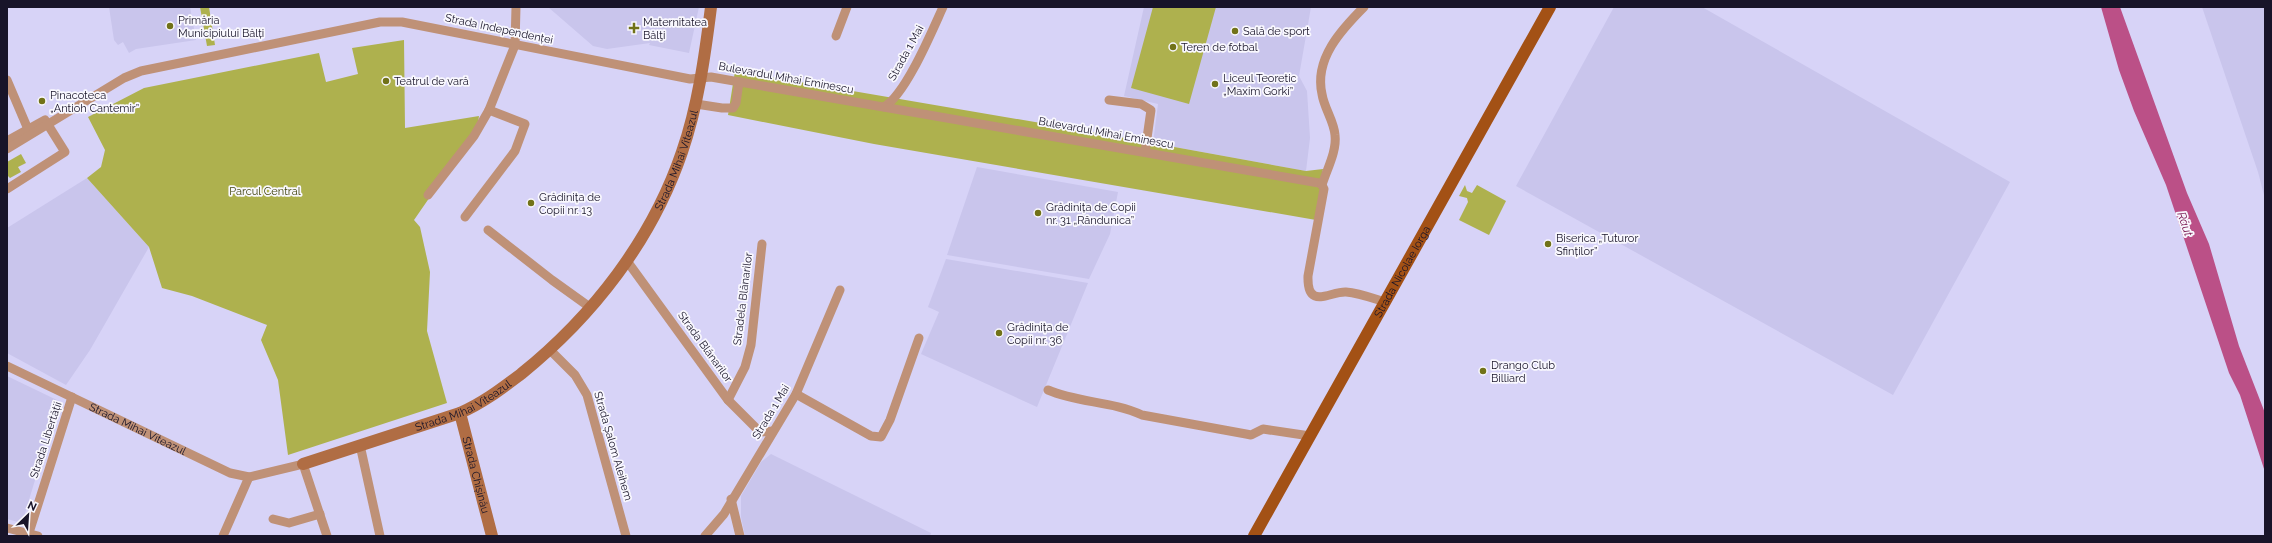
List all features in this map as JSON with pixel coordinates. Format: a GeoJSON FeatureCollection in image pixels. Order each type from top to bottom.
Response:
{"type":"FeatureCollection","features":[{"type":"Feature","properties":{"kind":"main road","name":"Strada Nicolae Iorga"},"geometry":{"type":"LineString","coordinates":[[1254,536],[1550,7]]}},
{"type":"Feature","properties":{"kind":"street"},"geometry":{"type":"LineString","coordinates":[[428,195],[474,136],[489,110],[515,45],[516,7]]}},
{"type":"Feature","properties":{"kind":"street","name":"Strada Mihai Viteazul"},"geometry":{"type":"LineString","coordinates":[[7,366],[230,474],[249,478],[303,464],[460,413],[492,396],[550,350],[591,308],[628,261],[653,218],[684,146],[696,104],[711,7]]}},
{"type":"Feature","properties":{"kind":"street"},"geometry":{"type":"LineString","coordinates":[[836,36],[847,7]]}},
{"type":"Feature","properties":{"kind":"street","name":"Strada 1 Mai"},"geometry":{"type":"LineString","coordinates":[[884,107],[896,96],[928,41],[944,7]]}},
{"type":"Feature","properties":{"kind":"street"},"geometry":{"type":"LineString","coordinates":[[1364,7],[1334,42],[1324,60],[1320,79],[1322,95],[1335,134],[1335,145],[1322,184],[1324,189],[1308,276],[1312,293],[1324,298],[1345,292],[1385,302]]}},
{"type":"Feature","properties":{"kind":"street","name":"Strada Independenței"},"geometry":{"type":"LineString","coordinates":[[48,125],[124,78],[142,71],[300,38],[393,21],[699,80]]}},
{"type":"Feature","properties":{"kind":"street","name":"Bulevardul Mihai Eminescu"},"geometry":{"type":"LineString","coordinates":[[699,80],[711,77],[1302,179],[1322,184]]}},
{"type":"Feature","properties":{"kind":"street"},"geometry":{"type":"LineString","coordinates":[[7,80],[29,133]]}},
{"type":"Feature","properties":{"kind":"street"},"geometry":{"type":"LineString","coordinates":[[696,104],[733,108],[736,103],[739,82]]}},
{"type":"Feature","properties":{"kind":"street"},"geometry":{"type":"LineString","coordinates":[[1109,100],[1141,104],[1151,110],[1145,152]]}},
{"type":"Feature","properties":{"kind":"street"},"geometry":{"type":"LineString","coordinates":[[465,217],[515,151],[525,124],[489,110]]}},
{"type":"Feature","properties":{"kind":"street"},"geometry":{"type":"LineString","coordinates":[[7,149],[44,120],[65,152],[7,189]]}},
{"type":"Feature","properties":{"kind":"street"},"geometry":{"type":"LineString","coordinates":[[7,141],[29,133]]}},
{"type":"Feature","properties":{"kind":"street"},"geometry":{"type":"LineString","coordinates":[[488,230],[552,280],[591,308]]}},
{"type":"Feature","properties":{"kind":"street","name":"Stradela Blănarilor"},"geometry":{"type":"LineString","coordinates":[[728,400],[745,366],[751,345],[762,244]]}},
{"type":"Feature","properties":{"kind":"street","name":"Strada Blănarilor"},"geometry":{"type":"LineString","coordinates":[[628,261],[728,400],[761,432],[773,431]]}},
{"type":"Feature","properties":{"kind":"street","name":"Strada 1 Mai"},"geometry":{"type":"LineString","coordinates":[[705,536],[724,514],[796,394],[840,290]]}},
{"type":"Feature","properties":{"kind":"street"},"geometry":{"type":"LineString","coordinates":[[796,394],[871,436],[879,438],[884,433],[890,420],[919,338]]}},
{"type":"Feature","properties":{"kind":"street","name":"Strada Șalom Aleihem"},"geometry":{"type":"LineString","coordinates":[[550,350],[575,375],[587,395],[626,536]]}},
{"type":"Feature","properties":{"kind":"street"},"geometry":{"type":"LineString","coordinates":[[1048,390],[1069,397],[1127,408],[1142,415],[1251,435],[1263,429],[1310,436]]}},
{"type":"Feature","properties":{"kind":"street","name":"Strada Libertății"},"geometry":{"type":"LineString","coordinates":[[31,535],[72,397]]}},
{"type":"Feature","properties":{"kind":"street","name":"Strada Chișinău"},"geometry":{"type":"LineString","coordinates":[[460,413],[492,536]]}},
{"type":"Feature","properties":{"kind":"street"},"geometry":{"type":"LineString","coordinates":[[360,445],[380,536]]}},
{"type":"Feature","properties":{"kind":"street"},"geometry":{"type":"LineString","coordinates":[[303,464],[327,536]]}},
{"type":"Feature","properties":{"kind":"street"},"geometry":{"type":"LineString","coordinates":[[223,536],[249,478]]}},
{"type":"Feature","properties":{"kind":"street"},"geometry":{"type":"LineString","coordinates":[[732,499],[740,536]]}},
{"type":"Feature","properties":{"kind":"street"},"geometry":{"type":"LineString","coordinates":[[273,519],[289,523],[320,514]]}},
{"type":"Feature","properties":{"kind":"street"},"geometry":{"type":"LineString","coordinates":[[7,528],[31,535]]}},
{"type":"Feature","properties":{"kind":"shaded area"},"geometry":{"type":"Polygon","coordinates":[[[109,7],[190,7],[196,40],[136,49],[129,53],[123,42],[118,45],[114,40],[109,7]]]}},
{"type":"Feature","properties":{"kind":"shaded area","name":"Maternitatea Bălţi"},"geometry":{"type":"Polygon","coordinates":[[[548,7],[699,7],[689,53],[649,45],[650,43],[607,49],[593,46],[548,7]]]}},
{"type":"Feature","properties":{"kind":"shaded area","name":"Liceul Teoretic „Maxim Gorki”"},"geometry":{"type":"Polygon","coordinates":[[[1144,7],[1311,7],[1299,76],[1307,91],[1310,138],[1306,171],[1153,143],[1158,104],[1124,96],[1144,7]]]}},
{"type":"Feature","properties":{"kind":"shaded area"},"geometry":{"type":"Polygon","coordinates":[[[1614,7],[1702,7],[2010,182],[1893,395],[1516,186],[1614,7]]]}},
{"type":"Feature","properties":{"kind":"shaded area"},"geometry":{"type":"Polygon","coordinates":[[[2202,7],[2265,7],[2265,199],[2258,172],[2202,7]]]}},
{"type":"Feature","properties":{"kind":"shaded area","name":"Grădinița de Copii nr. 31 „Rândunica”"},"geometry":{"type":"Polygon","coordinates":[[[977,167],[1118,192],[1110,234],[1089,279],[947,255],[977,167]]]}},
{"type":"Feature","properties":{"kind":"shaded area"},"geometry":{"type":"Polygon","coordinates":[[[87,178],[149,247],[90,350],[66,385],[7,353],[7,228],[87,178]]]}},
{"type":"Feature","properties":{"kind":"shaded area","name":"Grădinița de Copii nr. 36"},"geometry":{"type":"Polygon","coordinates":[[[946,259],[1088,283],[1037,407],[921,354],[939,312],[928,307],[946,259]]]}},
{"type":"Feature","properties":{"kind":"shaded area"},"geometry":{"type":"Polygon","coordinates":[[[7,376],[59,401],[22,523],[7,519],[7,376]]]}},
{"type":"Feature","properties":{"kind":"shaded area"},"geometry":{"type":"Polygon","coordinates":[[[771,454],[931,533],[930,536],[745,536],[741,517],[741,496],[761,462],[771,454]]]}},
{"type":"Feature","properties":{"kind":"green space"},"geometry":{"type":"Polygon","coordinates":[[[200,7],[209,7],[215,45],[207,46],[200,7]]]}},
{"type":"Feature","properties":{"kind":"green space","name":"Teren de fotbal"},"geometry":{"type":"Polygon","coordinates":[[[1153,7],[1216,7],[1189,104],[1131,88],[1153,7]]]}},
{"type":"Feature","properties":{"kind":"green space","name":"Parcul Central"},"geometry":{"type":"Polygon","coordinates":[[[404,40],[405,128],[479,116],[477,129],[414,220],[420,227],[430,272],[427,331],[447,403],[288,455],[278,380],[261,340],[267,325],[192,296],[162,288],[149,247],[87,178],[101,167],[105,150],[88,117],[144,88],[319,53],[326,82],[358,74],[352,48],[404,40]]]}},
{"type":"Feature","properties":{"kind":"green space"},"geometry":{"type":"Polygon","coordinates":[[[735,71],[1070,128],[1306,171],[1323,169],[1316,220],[874,144],[728,115],[735,71]]]}},
{"type":"Feature","properties":{"kind":"green space"},"geometry":{"type":"Polygon","coordinates":[[[21,154],[26,163],[18,167],[21,172],[10,178],[7,175],[7,162],[21,154]]]}},
{"type":"Feature","properties":{"kind":"green space"},"geometry":{"type":"Polygon","coordinates":[[[1465,185],[1467,191],[1472,193],[1477,185],[1506,201],[1489,235],[1459,220],[1468,202],[1467,198],[1459,196],[1465,185]]]}},
{"type":"Feature","properties":{"kind":"water","name":"Răut"},"geometry":{"type":"Polygon","coordinates":[[[2101,7],[2120,7],[2187,193],[2209,244],[2239,346],[2265,413],[2265,472],[2240,395],[2229,373],[2166,185],[2134,111],[2119,70],[2101,7]]]}},
{"type":"Feature","properties":{"kind":"place","name":"Primăria Municipiului Bălți"},"geometry":{"type":"Point","coordinates":[170,26]}},
{"type":"Feature","properties":{"kind":"place","name":"Maternitatea Bălţi"},"geometry":{"type":"Point","coordinates":[634,28]}},
{"type":"Feature","properties":{"kind":"place","name":"Sală de sport"},"geometry":{"type":"Point","coordinates":[1235,31]}},
{"type":"Feature","properties":{"kind":"place","name":"Teren de fotbal"},"geometry":{"type":"Point","coordinates":[1173,47]}},
{"type":"Feature","properties":{"kind":"place","name":"Teatrul de vară"},"geometry":{"type":"Point","coordinates":[386,81]}},
{"type":"Feature","properties":{"kind":"place","name":"Liceul Teoretic „Maxim Gorki”"},"geometry":{"type":"Point","coordinates":[1215,84]}},
{"type":"Feature","properties":{"kind":"place","name":"Pinacoteca „Antioh Cantemir”"},"geometry":{"type":"Point","coordinates":[42,101]}},
{"type":"Feature","properties":{"kind":"place","name":"Grădinița de Copii nr. 13"},"geometry":{"type":"Point","coordinates":[531,203]}},
{"type":"Feature","properties":{"kind":"place","name":"Grădinița de Copii nr. 31 „Rândunica”"},"geometry":{"type":"Point","coordinates":[1038,213]}},
{"type":"Feature","properties":{"kind":"place","name":"Biserica „Tuturor Sfinților”"},"geometry":{"type":"Point","coordinates":[1548,244]}},
{"type":"Feature","properties":{"kind":"place","name":"Grădinița de Copii nr. 36"},"geometry":{"type":"Point","coordinates":[999,333]}},
{"type":"Feature","properties":{"kind":"place","name":"Drango Club Billiard"},"geometry":{"type":"Point","coordinates":[1483,371]}}]}
